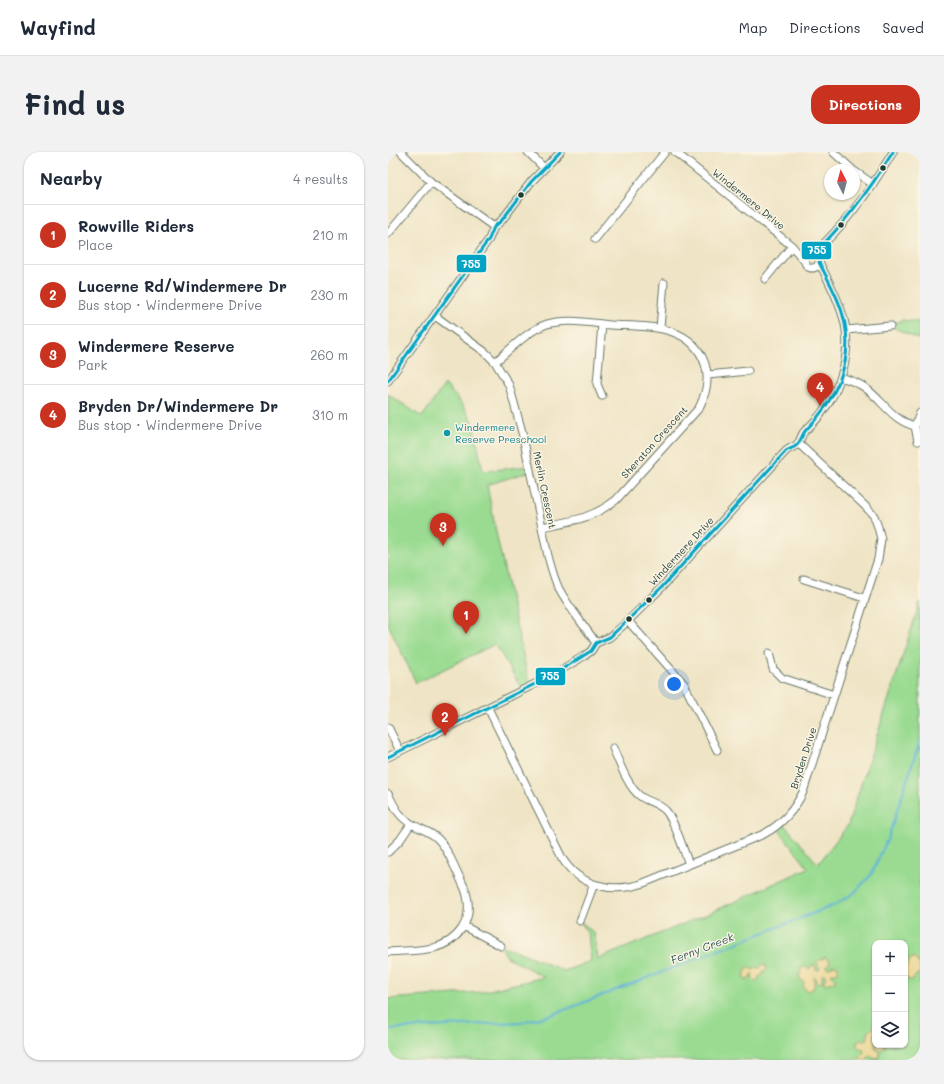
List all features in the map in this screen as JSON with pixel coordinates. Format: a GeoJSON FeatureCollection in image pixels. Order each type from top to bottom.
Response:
{"type":"FeatureCollection","features":[{"type":"Feature","properties":{"kind":"street"},"geometry":{"type":"LineString","coordinates":[[401,152],[431,182],[494,227]]}},
{"type":"Feature","properties":{"kind":"street"},"geometry":{"type":"LineString","coordinates":[[528,152],[544,168]]}},
{"type":"Feature","properties":{"kind":"street"},"geometry":{"type":"LineString","coordinates":[[388,381],[489,239],[494,227],[504,218],[524,190],[560,152]]}},
{"type":"Feature","properties":{"kind":"street"},"geometry":{"type":"LineString","coordinates":[[595,239],[665,152]]}},
{"type":"Feature","properties":{"kind":"street","name":"Windermere Drive"},"geometry":{"type":"LineString","coordinates":[[675,152],[792,246],[808,265],[827,279]]}},
{"type":"Feature","properties":{"kind":"street"},"geometry":{"type":"LineString","coordinates":[[833,152],[846,164]]}},
{"type":"Feature","properties":{"kind":"street"},"geometry":{"type":"LineString","coordinates":[[828,240],[817,266],[808,265],[806,258],[828,240],[873,184],[893,152]]}},
{"type":"Feature","properties":{"kind":"street"},"geometry":{"type":"LineString","coordinates":[[860,176],[873,184]]}},
{"type":"Feature","properties":{"kind":"street"},"geometry":{"type":"LineString","coordinates":[[388,234],[431,182]]}},
{"type":"Feature","properties":{"kind":"street"},"geometry":{"type":"LineString","coordinates":[[765,279],[792,246]]}},
{"type":"Feature","properties":{"kind":"street","name":"Windermere Drive"},"geometry":{"type":"LineString","coordinates":[[792,246],[812,254]]}},
{"type":"Feature","properties":{"kind":"street"},"geometry":{"type":"LineString","coordinates":[[812,254],[817,256],[819,261]]}},
{"type":"Feature","properties":{"kind":"street","name":"Windermere Drive"},"geometry":{"type":"LineString","coordinates":[[388,757],[530,687],[588,653],[596,643],[610,637],[662,587],[786,451],[798,443],[804,432],[817,419],[829,403],[841,377],[846,352],[846,330],[839,304],[819,261]]}},
{"type":"Feature","properties":{"kind":"street"},"geometry":{"type":"LineString","coordinates":[[660,328],[664,283]]}},
{"type":"Feature","properties":{"kind":"street","name":"Merlin Crescent"},"geometry":{"type":"LineString","coordinates":[[435,316],[478,346],[495,362],[509,385],[516,404],[548,556],[558,588],[596,643]]}},
{"type":"Feature","properties":{"kind":"street","name":"Sheraton Crescent"},"geometry":{"type":"LineString","coordinates":[[495,362],[529,334],[547,324],[568,321],[660,328],[677,333],[692,343],[701,355],[708,375],[706,391],[699,408],[616,500],[600,511],[588,516],[542,527]]}},
{"type":"Feature","properties":{"kind":"street"},"geometry":{"type":"LineString","coordinates":[[602,324],[597,384],[602,396]]}},
{"type":"Feature","properties":{"kind":"street"},"geometry":{"type":"LineString","coordinates":[[846,330],[890,326]]}},
{"type":"Feature","properties":{"kind":"street"},"geometry":{"type":"LineString","coordinates":[[708,375],[748,371]]}},
{"type":"Feature","properties":{"kind":"street"},"geometry":{"type":"LineString","coordinates":[[841,377],[854,381],[864,387],[894,417],[907,424],[915,426]]}},
{"type":"Feature","properties":{"kind":"street"},"geometry":{"type":"LineString","coordinates":[[918,441],[915,426],[920,413]]}},
{"type":"Feature","properties":{"kind":"street","name":"Bryden Drive"},"geometry":{"type":"LineString","coordinates":[[488,708],[562,858],[578,876],[594,884],[607,888],[627,888],[641,884],[764,834],[779,824],[790,814],[803,792],[880,550],[880,533],[876,521],[866,506],[798,443]]}},
{"type":"Feature","properties":{"kind":"street"},"geometry":{"type":"LineString","coordinates":[[804,579],[864,598]]}},
{"type":"Feature","properties":{"kind":"street"},"geometry":{"type":"LineString","coordinates":[[628,621],[684,684],[717,750]]}},
{"type":"Feature","properties":{"kind":"street"},"geometry":{"type":"LineString","coordinates":[[769,653],[773,668],[782,678],[834,695]]}},
{"type":"Feature","properties":{"kind":"street"},"geometry":{"type":"LineString","coordinates":[[388,727],[400,751]]}},
{"type":"Feature","properties":{"kind":"street"},"geometry":{"type":"LineString","coordinates":[[612,748],[636,792],[645,799],[662,807],[666,811],[689,864]]}},
{"type":"Feature","properties":{"kind":"street"},"geometry":{"type":"LineString","coordinates":[[388,794],[397,811],[411,824],[431,833],[439,840],[446,850],[467,895],[468,911],[464,926],[452,939],[440,946],[427,949],[388,952]]}},
{"type":"Feature","properties":{"kind":"street"},"geometry":{"type":"LineString","coordinates":[[388,852],[400,840],[411,824]]}},
{"type":"Feature","properties":{"kind":"street"},"geometry":{"type":"LineString","coordinates":[[580,921],[594,884]]}},
{"type":"Feature","properties":{"kind":"street"},"geometry":{"type":"LineString","coordinates":[[464,926],[500,946]]}},
{"type":"Feature","properties":{"kind":"green space"},"geometry":{"type":"Polygon","coordinates":[[[902,320],[920,322],[920,340],[890,326],[902,320]]]}},
{"type":"Feature","properties":{"kind":"green space"},"geometry":{"type":"Polygon","coordinates":[[[445,384],[458,399],[472,420],[483,471],[530,466],[531,471],[487,485],[530,687],[523,691],[495,644],[416,683],[388,624],[388,394],[422,417],[445,384]]]}},
{"type":"Feature","properties":{"kind":"green space"},"geometry":{"type":"Polygon","coordinates":[[[920,602],[920,1060],[388,1060],[388,999],[481,992],[544,977],[507,957],[501,946],[513,949],[564,971],[591,961],[588,934],[580,921],[594,933],[598,959],[710,913],[808,868],[776,826],[782,822],[818,864],[848,825],[920,602]]]}},
{"type":"Feature","properties":{"kind":"sand"},"geometry":{"type":"Polygon","coordinates":[[[825,957],[830,961],[827,968],[833,965],[838,966],[838,973],[831,974],[835,978],[835,982],[825,984],[824,981],[826,976],[823,974],[822,982],[818,983],[814,977],[814,988],[809,991],[805,989],[803,986],[804,982],[799,978],[801,968],[805,967],[809,969],[814,964],[816,970],[819,970],[820,969],[817,962],[825,957]]]}},
{"type":"Feature","properties":{"kind":"sand"},"geometry":{"type":"Polygon","coordinates":[[[911,958],[915,958],[918,963],[920,963],[920,974],[916,975],[913,980],[908,980],[908,963],[911,958]]]}},
{"type":"Feature","properties":{"kind":"sand"},"geometry":{"type":"Polygon","coordinates":[[[763,964],[766,965],[767,969],[763,971],[763,975],[759,976],[758,980],[755,981],[753,979],[752,973],[749,979],[745,979],[744,975],[746,968],[753,970],[760,968],[763,964]]]}},
{"type":"Feature","properties":{"kind":"sand"},"geometry":{"type":"Polygon","coordinates":[[[872,1028],[872,1048],[876,1048],[880,1053],[879,1057],[876,1058],[870,1055],[867,1060],[859,1060],[864,1052],[863,1049],[857,1047],[857,1042],[860,1040],[867,1040],[869,1031],[872,1028]]]}},
{"type":"Feature","properties":{"kind":"waterway","name":"Ferny Creek"},"geometry":{"type":"LineString","coordinates":[[388,1029],[521,1022],[549,1016],[835,905],[854,893],[871,875],[888,838],[920,741]]}},
{"type":"Feature","properties":{"kind":"transit line","name":"755"},"geometry":{"type":"LineString","coordinates":[[388,381],[489,239],[494,227],[502,220],[531,182],[560,152]]}},
{"type":"Feature","properties":{"kind":"transit line","name":"755"},"geometry":{"type":"LineString","coordinates":[[813,254],[836,231],[856,206],[893,152]]}},
{"type":"Feature","properties":{"kind":"transit line","name":"755"},"geometry":{"type":"LineString","coordinates":[[388,757],[551,676],[591,651],[596,643],[610,637],[662,587],[786,451],[800,442],[805,432],[833,395],[844,368],[846,354],[847,339],[841,308],[819,262]]}},
{"type":"Feature","properties":{"kind":"place","name":"Bryden Dr/Windermere Dr"},"geometry":{"type":"Point","coordinates":[820,406]}},
{"type":"Feature","properties":{"kind":"place","name":"Windermere Reserve Preschool"},"geometry":{"type":"Point","coordinates":[447,433]}},
{"type":"Feature","properties":{"kind":"place","name":"Windermere Reserve"},"geometry":{"type":"Point","coordinates":[443,546]}},
{"type":"Feature","properties":{"kind":"place","name":"Rowville Riders"},"geometry":{"type":"Point","coordinates":[466,634]}},
{"type":"Feature","properties":{"kind":"place","name":"Lucerne Rd/Windermere Dr"},"geometry":{"type":"Point","coordinates":[445,736]}}]}
